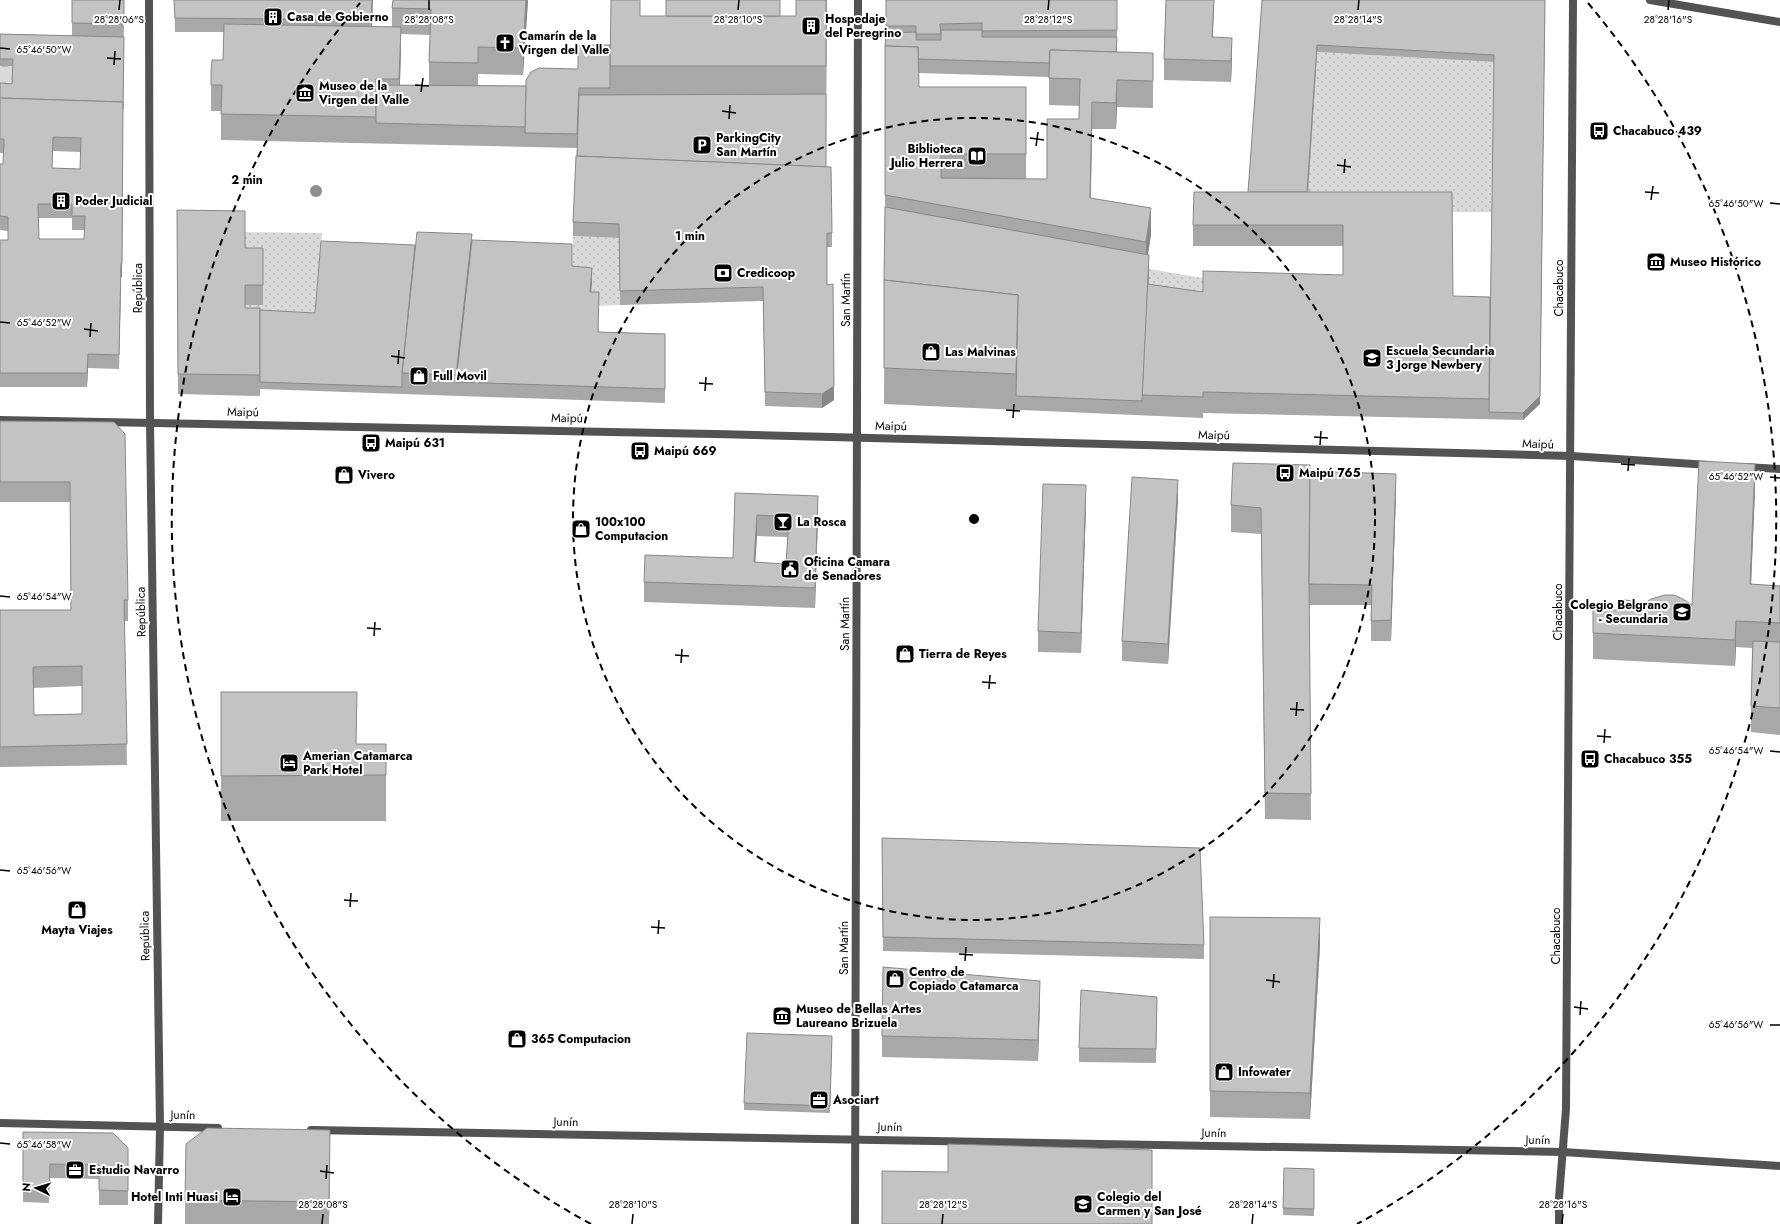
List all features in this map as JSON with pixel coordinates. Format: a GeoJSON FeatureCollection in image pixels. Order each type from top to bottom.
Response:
{"type":"FeatureCollection","features":[{"type":"Feature","properties":{"kind":"street","name":"República"},"geometry":{"type":"LineString","coordinates":[[149,0],[150,422],[160,1127],[158,1224]]}},
{"type":"Feature","properties":{"kind":"street","name":"San Martín"},"geometry":{"type":"LineString","coordinates":[[855,1224],[858,0]]}},
{"type":"Feature","properties":{"kind":"street","name":"Chacabuco"},"geometry":{"type":"LineString","coordinates":[[1559,1224],[1566,1109],[1573,0]]}},
{"type":"Feature","properties":{"kind":"street"},"geometry":{"type":"LineString","coordinates":[[1650,0],[1780,22]]}},
{"type":"Feature","properties":{"kind":"street","name":"Maipú"},"geometry":{"type":"LineString","coordinates":[[0,420],[386,426],[1571,456],[1718,466]]}},
{"type":"Feature","properties":{"kind":"street"},"geometry":{"type":"LineString","coordinates":[[1734,467],[1780,470]]}},
{"type":"Feature","properties":{"kind":"street","name":"Junín"},"geometry":{"type":"LineString","coordinates":[[0,1123],[224,1128]]}},
{"type":"Feature","properties":{"kind":"street","name":"Junín"},"geometry":{"type":"LineString","coordinates":[[304,1129],[1563,1152],[1780,1166]]}},
{"type":"Feature","properties":{"kind":"green space"},"geometry":{"type":"Polygon","coordinates":[[[1317,52],[1494,62],[1491,212],[1307,212],[1317,52]]]}},
{"type":"Feature","properties":{"kind":"green space"},"geometry":{"type":"Polygon","coordinates":[[[0,66],[13,66],[12,91],[0,90],[0,66]]]}},
{"type":"Feature","properties":{"kind":"green space"},"geometry":{"type":"Polygon","coordinates":[[[245,232],[322,233],[315,320],[245,328],[245,305],[263,305],[245,268],[245,232]]]}},
{"type":"Feature","properties":{"kind":"green space"},"geometry":{"type":"Polygon","coordinates":[[[573,236],[619,238],[620,305],[590,306],[572,280],[573,236]]]}},
{"type":"Feature","properties":{"kind":"green space"},"geometry":{"type":"Polygon","coordinates":[[[1149,269],[1203,278],[1203,312],[1147,304],[1149,269]]]}},
{"type":"Feature","properties":{"kind":"building"},"geometry":{"type":"Polygon","coordinates":[[[72,0],[124,0],[124,24],[72,23],[72,0]]]}},
{"type":"Feature","properties":{"kind":"building"},"geometry":{"type":"Polygon","coordinates":[[[174,0],[372,0],[371,20],[175,18],[174,0]]]}},
{"type":"Feature","properties":{"kind":"building"},"geometry":{"type":"Polygon","coordinates":[[[393,0],[526,0],[523,48],[478,47],[478,63],[429,62],[431,9],[392,8],[393,0]]]}},
{"type":"Feature","properties":{"kind":"building"},"geometry":{"type":"Polygon","coordinates":[[[611,0],[640,0],[640,16],[796,16],[796,0],[826,0],[826,66],[610,66],[611,0]]]}},
{"type":"Feature","properties":{"kind":"building"},"geometry":{"type":"Polygon","coordinates":[[[666,0],[780,0],[780,16],[666,16],[666,0]]]}},
{"type":"Feature","properties":{"kind":"building"},"geometry":{"type":"Polygon","coordinates":[[[886,0],[1117,0],[1117,30],[982,31],[982,23],[940,24],[941,34],[916,34],[916,26],[886,26],[886,0]]]}},
{"type":"Feature","properties":{"kind":"building"},"geometry":{"type":"Polygon","coordinates":[[[1166,0],[1214,0],[1212,37],[1232,38],[1231,61],[1164,59],[1166,0]]]}},
{"type":"Feature","properties":{"kind":"building"},"geometry":{"type":"Polygon","coordinates":[[[1262,0],[1545,0],[1540,396],[1523,413],[1489,412],[1494,55],[1317,45],[1307,192],[1248,192],[1262,0]]]}},
{"type":"Feature","properties":{"kind":"building","name":"Museo de la Virgen del Valle"},"geometry":{"type":"Polygon","coordinates":[[[224,24],[401,27],[399,79],[376,79],[376,117],[221,114],[222,85],[211,85],[211,72],[212,60],[223,60],[224,24]]]}},
{"type":"Feature","properties":{"kind":"building"},"geometry":{"type":"Polygon","coordinates":[[[941,30],[982,30],[982,37],[1117,37],[1116,52],[1050,50],[1049,63],[918,59],[918,47],[885,46],[886,33],[916,32],[916,40],[941,40],[941,30]]]}},
{"type":"Feature","properties":{"kind":"building"},"geometry":{"type":"Polygon","coordinates":[[[0,34],[124,37],[123,109],[123,102],[0,98],[0,83],[12,84],[13,59],[0,59],[0,34]]]}},
{"type":"Feature","properties":{"kind":"building"},"geometry":{"type":"Polygon","coordinates":[[[578,45],[610,45],[610,88],[579,88],[577,134],[525,133],[526,80],[531,72],[539,68],[578,69],[578,45]]]}},
{"type":"Feature","properties":{"kind":"building"},"geometry":{"type":"Polygon","coordinates":[[[885,46],[918,47],[919,87],[1026,87],[1026,154],[941,154],[941,178],[1047,179],[1047,119],[1079,119],[1080,79],[1049,78],[1050,50],[1153,53],[1153,81],[1117,80],[1116,103],[1092,102],[1090,198],[1151,208],[1146,242],[885,195],[885,46]]]}},
{"type":"Feature","properties":{"kind":"building"},"geometry":{"type":"Polygon","coordinates":[[[376,85],[526,86],[525,127],[376,123],[376,85]]]}},
{"type":"Feature","properties":{"kind":"building","name":"ParkingCity San Martín"},"geometry":{"type":"Polygon","coordinates":[[[826,94],[826,167],[577,156],[579,95],[826,94]]]}},
{"type":"Feature","properties":{"kind":"building"},"geometry":{"type":"Polygon","coordinates":[[[0,98],[123,102],[122,263],[119,355],[88,354],[87,373],[0,373],[0,240],[8,240],[8,217],[0,216],[0,164],[3,164],[4,139],[0,139],[0,98]],[[53,137],[52,168],[80,169],[81,138],[53,137]],[[38,204],[39,239],[84,239],[85,216],[72,216],[72,204],[38,204]]]}},
{"type":"Feature","properties":{"kind":"building"},"geometry":{"type":"Polygon","coordinates":[[[576,156],[831,167],[832,233],[827,233],[827,285],[833,284],[834,386],[822,394],[765,392],[763,287],[620,291],[619,224],[573,222],[576,156]]]}},
{"type":"Feature","properties":{"kind":"building","name":"Escuela Secundaria 3 Jorge Newbery"},"geometry":{"type":"Polygon","coordinates":[[[1194,192],[1452,192],[1453,296],[1490,297],[1489,399],[1203,392],[1203,397],[1142,395],[1147,284],[1203,292],[1203,271],[1343,275],[1343,225],[1193,225],[1194,192]]]}},
{"type":"Feature","properties":{"kind":"building"},"geometry":{"type":"Polygon","coordinates":[[[885,207],[1149,255],[1142,401],[1016,396],[1018,295],[884,280],[885,207]]]}},
{"type":"Feature","properties":{"kind":"building"},"geometry":{"type":"Polygon","coordinates":[[[177,210],[245,211],[245,248],[263,248],[263,285],[245,285],[245,308],[260,308],[260,375],[178,374],[177,210]]]}},
{"type":"Feature","properties":{"kind":"building"},"geometry":{"type":"Polygon","coordinates":[[[417,232],[472,234],[456,375],[402,373],[417,232]]]}},
{"type":"Feature","properties":{"kind":"building"},"geometry":{"type":"Polygon","coordinates":[[[472,240],[572,244],[572,266],[592,268],[590,292],[599,292],[598,332],[665,334],[665,389],[456,382],[472,240]]]}},
{"type":"Feature","properties":{"kind":"building"},"geometry":{"type":"Polygon","coordinates":[[[321,241],[415,245],[402,373],[402,387],[260,382],[260,310],[315,313],[321,241]]]}},
{"type":"Feature","properties":{"kind":"building"},"geometry":{"type":"Polygon","coordinates":[[[884,280],[1018,295],[1016,374],[884,368],[884,280]]]}},
{"type":"Feature","properties":{"kind":"building"},"geometry":{"type":"Polygon","coordinates":[[[0,421],[114,422],[125,434],[128,600],[124,600],[127,744],[0,747],[0,610],[71,610],[70,482],[0,482],[0,421]],[[82,666],[33,667],[34,715],[82,714],[82,666]]]}},
{"type":"Feature","properties":{"kind":"building"},"geometry":{"type":"Polygon","coordinates":[[[1699,461],[1755,464],[1750,584],[1780,586],[1780,623],[1736,621],[1735,640],[1593,633],[1593,610],[1619,610],[1619,599],[1632,601],[1641,606],[1651,599],[1665,595],[1674,595],[1692,605],[1699,461]]]}},
{"type":"Feature","properties":{"kind":"building"},"geometry":{"type":"Polygon","coordinates":[[[1233,463],[1310,465],[1309,578],[1311,794],[1265,793],[1261,508],[1231,505],[1233,463]]]}},
{"type":"Feature","properties":{"kind":"building"},"geometry":{"type":"Polygon","coordinates":[[[1310,471],[1396,474],[1391,620],[1371,621],[1372,585],[1309,584],[1310,471]]]}},
{"type":"Feature","properties":{"kind":"building"},"geometry":{"type":"Polygon","coordinates":[[[1132,477],[1178,480],[1168,644],[1122,641],[1132,477]]]}},
{"type":"Feature","properties":{"kind":"building"},"geometry":{"type":"Polygon","coordinates":[[[1043,484],[1086,485],[1081,633],[1038,631],[1043,484]]]}},
{"type":"Feature","properties":{"kind":"building"},"geometry":{"type":"Polygon","coordinates":[[[735,493],[818,496],[815,588],[644,582],[645,555],[733,558],[735,493]],[[757,515],[754,562],[786,564],[789,517],[757,515]]]}},
{"type":"Feature","properties":{"kind":"building"},"geometry":{"type":"Polygon","coordinates":[[[1753,641],[1780,642],[1780,708],[1751,706],[1753,641]]]}},
{"type":"Feature","properties":{"kind":"building"},"geometry":{"type":"Polygon","coordinates":[[[221,692],[357,692],[356,744],[386,744],[386,775],[221,776],[221,692]]]}},
{"type":"Feature","properties":{"kind":"building"},"geometry":{"type":"Polygon","coordinates":[[[882,838],[1200,848],[1204,945],[883,937],[882,838]]]}},
{"type":"Feature","properties":{"kind":"building"},"geometry":{"type":"Polygon","coordinates":[[[1210,917],[1320,918],[1310,1093],[1210,1091],[1210,917]]]}},
{"type":"Feature","properties":{"kind":"building"},"geometry":{"type":"Polygon","coordinates":[[[883,967],[1040,981],[1038,1040],[882,1036],[883,967]]]}},
{"type":"Feature","properties":{"kind":"building"},"geometry":{"type":"Polygon","coordinates":[[[1081,990],[1157,997],[1156,1049],[1079,1048],[1081,990]]]}},
{"type":"Feature","properties":{"kind":"building"},"geometry":{"type":"Polygon","coordinates":[[[747,1033],[832,1036],[830,1106],[744,1103],[747,1033]]]}},
{"type":"Feature","properties":{"kind":"building"},"geometry":{"type":"Polygon","coordinates":[[[207,1128],[330,1130],[329,1202],[185,1200],[186,1144],[207,1128]]]}},
{"type":"Feature","properties":{"kind":"building","name":"Estudio Navarro"},"geometry":{"type":"Polygon","coordinates":[[[23,1132],[113,1133],[128,1148],[128,1191],[99,1190],[99,1165],[50,1164],[49,1189],[23,1188],[23,1132]]]}},
{"type":"Feature","properties":{"kind":"building","name":"Colegio del Carmen y San José"},"geometry":{"type":"Polygon","coordinates":[[[948,1144],[1152,1150],[1152,1224],[882,1224],[882,1171],[948,1172],[948,1144]]]}},
{"type":"Feature","properties":{"kind":"building"},"geometry":{"type":"Polygon","coordinates":[[[1284,1168],[1314,1169],[1314,1209],[1283,1208],[1284,1168]]]}},
{"type":"Feature","properties":{"kind":"place","name":"Casa de Gobierno"},"geometry":{"type":"Point","coordinates":[273,17]}},
{"type":"Feature","properties":{"kind":"place","name":"Hospedaje del Peregrino"},"geometry":{"type":"Point","coordinates":[811,26]}},
{"type":"Feature","properties":{"kind":"place","name":"Camarín de la Virgen del Valle"},"geometry":{"type":"Point","coordinates":[505,43]}},
{"type":"Feature","properties":{"kind":"place","name":"Museo de la Virgen del Valle"},"geometry":{"type":"Point","coordinates":[305,93]}},
{"type":"Feature","properties":{"kind":"place","name":"Chacabuco 439"},"geometry":{"type":"Point","coordinates":[1599,131]}},
{"type":"Feature","properties":{"kind":"place","name":"ParkingCity San Martín"},"geometry":{"type":"Point","coordinates":[702,145]}},
{"type":"Feature","properties":{"kind":"place","name":"Biblioteca Julio Herrera"},"geometry":{"type":"Point","coordinates":[977,156]}},
{"type":"Feature","properties":{"kind":"place","name":"Poder Judicial"},"geometry":{"type":"Point","coordinates":[61,201]}},
{"type":"Feature","properties":{"kind":"place","name":"Museo Histórico"},"geometry":{"type":"Point","coordinates":[1656,262]}},
{"type":"Feature","properties":{"kind":"place","name":"Credicoop"},"geometry":{"type":"Point","coordinates":[723,273]}},
{"type":"Feature","properties":{"kind":"place","name":"Las Malvinas"},"geometry":{"type":"Point","coordinates":[931,352]}},
{"type":"Feature","properties":{"kind":"place","name":"Escuela Secundaria 3 Jorge Newbery"},"geometry":{"type":"Point","coordinates":[1372,358]}},
{"type":"Feature","properties":{"kind":"place","name":"Full Movil"},"geometry":{"type":"Point","coordinates":[419,376]}},
{"type":"Feature","properties":{"kind":"place","name":"Maipú 631"},"geometry":{"type":"Point","coordinates":[371,443]}},
{"type":"Feature","properties":{"kind":"place","name":"Maipú 669"},"geometry":{"type":"Point","coordinates":[640,451]}},
{"type":"Feature","properties":{"kind":"place","name":"Maipú 765"},"geometry":{"type":"Point","coordinates":[1285,473]}},
{"type":"Feature","properties":{"kind":"place","name":"Vivero"},"geometry":{"type":"Point","coordinates":[344,475]}},
{"type":"Feature","properties":{"kind":"place","name":"La Rosca"},"geometry":{"type":"Point","coordinates":[783,522]}},
{"type":"Feature","properties":{"kind":"place","name":"100x100 Computacion"},"geometry":{"type":"Point","coordinates":[581,529]}},
{"type":"Feature","properties":{"kind":"place","name":"Oficina Camara de Senadores"},"geometry":{"type":"Point","coordinates":[790,569]}},
{"type":"Feature","properties":{"kind":"place","name":"Colegio Belgrano - Secundaria"},"geometry":{"type":"Point","coordinates":[1682,612]}},
{"type":"Feature","properties":{"kind":"place","name":"Tierra de Reyes"},"geometry":{"type":"Point","coordinates":[905,654]}},
{"type":"Feature","properties":{"kind":"place","name":"Chacabuco 355"},"geometry":{"type":"Point","coordinates":[1590,759]}},
{"type":"Feature","properties":{"kind":"place","name":"Amerian Catamarca Park Hotel"},"geometry":{"type":"Point","coordinates":[289,763]}},
{"type":"Feature","properties":{"kind":"place","name":"Mayta Viajes"},"geometry":{"type":"Point","coordinates":[77,910]}},
{"type":"Feature","properties":{"kind":"place","name":"Centro de Copiado Catamarca"},"geometry":{"type":"Point","coordinates":[895,979]}},
{"type":"Feature","properties":{"kind":"place","name":"Museo de Bellas Artes Laureano Brizuela"},"geometry":{"type":"Point","coordinates":[782,1016]}},
{"type":"Feature","properties":{"kind":"place","name":"365 Computacion"},"geometry":{"type":"Point","coordinates":[517,1039]}},
{"type":"Feature","properties":{"kind":"place","name":"Infowater"},"geometry":{"type":"Point","coordinates":[1224,1072]}},
{"type":"Feature","properties":{"kind":"place","name":"Asociart"},"geometry":{"type":"Point","coordinates":[819,1100]}},
{"type":"Feature","properties":{"kind":"place","name":"Estudio Navarro"},"geometry":{"type":"Point","coordinates":[75,1170]}},
{"type":"Feature","properties":{"kind":"place","name":"Hotel Inti Huasi"},"geometry":{"type":"Point","coordinates":[232,1197]}},
{"type":"Feature","properties":{"kind":"place","name":"Colegio del Carmen y San José"},"geometry":{"type":"Point","coordinates":[1083,1204]}}]}
